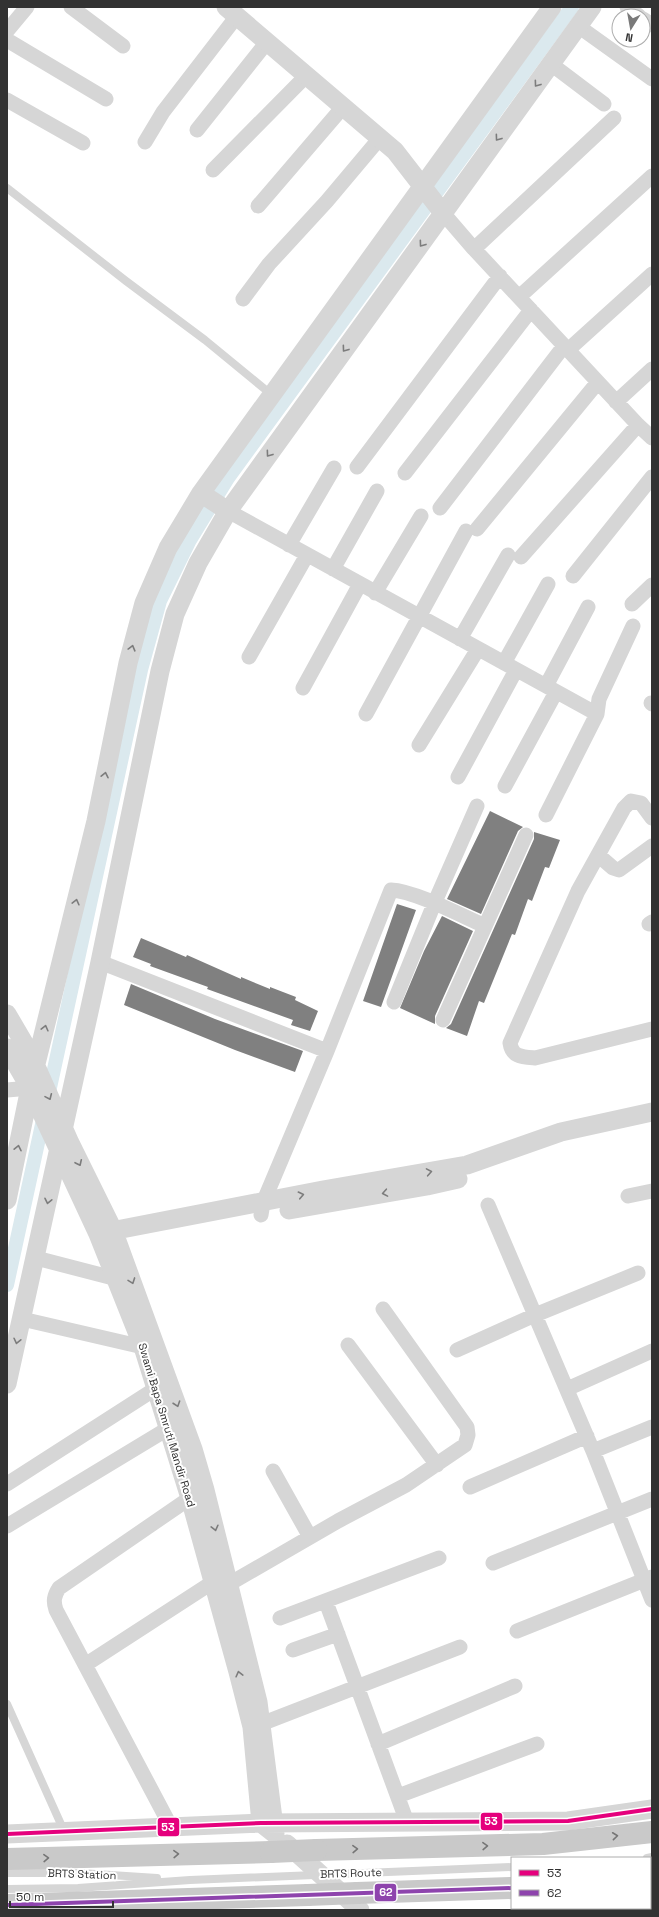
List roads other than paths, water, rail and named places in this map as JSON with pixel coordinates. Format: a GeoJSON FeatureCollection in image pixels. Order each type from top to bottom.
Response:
{"type":"FeatureCollection","features":[{"type":"Feature","properties":{"kind":"main road"},"geometry":{"type":"LineString","coordinates":[[7,1859],[270,1833],[316,1850],[543,1844],[652,1832]]}},
{"type":"Feature","properties":{"kind":"main road"},"geometry":{"type":"LineString","coordinates":[[7,1905],[308,1895],[359,1902],[511,1888]]}},
{"type":"Feature","properties":{"kind":"street"},"geometry":{"type":"LineString","coordinates":[[7,31],[27,7]]}},
{"type":"Feature","properties":{"kind":"street"},"geometry":{"type":"LineString","coordinates":[[71,7],[123,46]]}},
{"type":"Feature","properties":{"kind":"street"},"geometry":{"type":"LineString","coordinates":[[7,1200],[30,1088],[96,822],[128,663],[144,603],[168,548],[202,493],[552,7]]}},
{"type":"Feature","properties":{"kind":"street"},"geometry":{"type":"LineString","coordinates":[[7,1384],[36,1258],[58,1149],[100,962],[160,671],[175,614],[198,563],[228,511],[592,7]]}},
{"type":"Feature","properties":{"kind":"street"},"geometry":{"type":"LineString","coordinates":[[145,142],[163,112],[231,12],[395,151],[443,213],[474,249],[616,402],[652,438]]}},
{"type":"Feature","properties":{"kind":"street"},"geometry":{"type":"LineString","coordinates":[[578,26],[652,79]]}},
{"type":"Feature","properties":{"kind":"street"},"geometry":{"type":"LineString","coordinates":[[7,40],[106,99]]}},
{"type":"Feature","properties":{"kind":"street"},"geometry":{"type":"LineString","coordinates":[[197,130],[267,42]]}},
{"type":"Feature","properties":{"kind":"street"},"geometry":{"type":"LineString","coordinates":[[551,64],[604,104]]}},
{"type":"Feature","properties":{"kind":"street"},"geometry":{"type":"LineString","coordinates":[[213,170],[306,76]]}},
{"type":"Feature","properties":{"kind":"street"},"geometry":{"type":"LineString","coordinates":[[7,100],[83,142]]}},
{"type":"Feature","properties":{"kind":"street"},"geometry":{"type":"LineString","coordinates":[[258,206],[343,107]]}},
{"type":"Feature","properties":{"kind":"street"},"geometry":{"type":"LineString","coordinates":[[474,249],[614,118]]}},
{"type":"Feature","properties":{"kind":"street"},"geometry":{"type":"LineString","coordinates":[[243,300],[269,264],[328,201],[380,138]]}},
{"type":"Feature","properties":{"kind":"street"},"geometry":{"type":"LineString","coordinates":[[519,297],[652,176]]}},
{"type":"Feature","properties":{"kind":"street"},"geometry":{"type":"LineString","coordinates":[[440,508],[566,348],[652,274]]}},
{"type":"Feature","properties":{"kind":"street"},"geometry":{"type":"LineString","coordinates":[[357,467],[500,276]]}},
{"type":"Feature","properties":{"kind":"street"},"geometry":{"type":"LineString","coordinates":[[405,473],[531,310]]}},
{"type":"Feature","properties":{"kind":"street"},"geometry":{"type":"LineString","coordinates":[[616,402],[652,369]]}},
{"type":"Feature","properties":{"kind":"street"},"geometry":{"type":"LineString","coordinates":[[366,714],[419,617],[471,530],[598,382]]}},
{"type":"Feature","properties":{"kind":"street"},"geometry":{"type":"LineString","coordinates":[[460,639],[515,556],[638,425]]}},
{"type":"Feature","properties":{"kind":"street"},"geometry":{"type":"LineString","coordinates":[[289,545],[334,468]]}},
{"type":"Feature","properties":{"kind":"street"},"geometry":{"type":"LineString","coordinates":[[573,576],[652,477]]}},
{"type":"Feature","properties":{"kind":"street"},"geometry":{"type":"LineString","coordinates":[[333,569],[377,491]]}},
{"type":"Feature","properties":{"kind":"street"},"geometry":{"type":"LineString","coordinates":[[202,493],[228,511],[597,714]]}},
{"type":"Feature","properties":{"kind":"street"},"geometry":{"type":"LineString","coordinates":[[375,593],[422,516]]}},
{"type":"Feature","properties":{"kind":"street"},"geometry":{"type":"LineString","coordinates":[[249,657],[307,555]]}},
{"type":"Feature","properties":{"kind":"street"},"geometry":{"type":"LineString","coordinates":[[303,688],[360,584]]}},
{"type":"Feature","properties":{"kind":"street"},"geometry":{"type":"LineString","coordinates":[[458,777],[548,584]]}},
{"type":"Feature","properties":{"kind":"street"},"geometry":{"type":"LineString","coordinates":[[632,604],[652,585]]}},
{"type":"Feature","properties":{"kind":"street"},"geometry":{"type":"LineString","coordinates":[[505,786],[588,607]]}},
{"type":"Feature","properties":{"kind":"street"},"geometry":{"type":"LineString","coordinates":[[546,815],[597,714],[599,699],[633,626]]}},
{"type":"Feature","properties":{"kind":"street"},"geometry":{"type":"LineString","coordinates":[[419,745],[478,649]]}},
{"type":"Feature","properties":{"kind":"street"},"geometry":{"type":"LineString","coordinates":[[652,818],[641,803],[631,801],[624,808],[578,891],[510,1042],[511,1050],[519,1057],[535,1058],[652,1029]]}},
{"type":"Feature","properties":{"kind":"street"},"geometry":{"type":"LineString","coordinates":[[394,1002],[434,904],[477,806]]}},
{"type":"Feature","properties":{"kind":"street"},"geometry":{"type":"LineString","coordinates":[[443,1020],[526,835]]}},
{"type":"Feature","properties":{"kind":"street"},"geometry":{"type":"LineString","coordinates":[[598,855],[612,868],[619,870],[652,846]]}},
{"type":"Feature","properties":{"kind":"street"},"geometry":{"type":"LineString","coordinates":[[262,1209],[391,890],[397,890],[434,904],[485,926]]}},
{"type":"Feature","properties":{"kind":"street"},"geometry":{"type":"LineString","coordinates":[[100,962],[327,1051]]}},
{"type":"Feature","properties":{"kind":"street"},"geometry":{"type":"LineString","coordinates":[[7,1014],[36,1066],[63,1127],[193,1449],[206,1490],[221,1583],[250,1666],[261,1724],[270,1833],[320,1874],[359,1902]]}},
{"type":"Feature","properties":{"kind":"street","name":"Swami Bapa Smruti Mandir Road"},"geometry":{"type":"LineString","coordinates":[[7,1048],[30,1088],[58,1149],[108,1238],[117,1279],[143,1347],[190,1498],[221,1583],[238,1672],[252,1727],[270,1833]]}},
{"type":"Feature","properties":{"kind":"street"},"geometry":{"type":"LineString","coordinates":[[7,1090],[30,1088]]}},
{"type":"Feature","properties":{"kind":"street"},"geometry":{"type":"LineString","coordinates":[[530,1148],[561,1132],[652,1112]]}},
{"type":"Feature","properties":{"kind":"street"},"geometry":{"type":"LineString","coordinates":[[108,1238],[262,1209],[323,1190],[467,1165],[506,1153],[652,1122]]}},
{"type":"Feature","properties":{"kind":"street"},"geometry":{"type":"LineString","coordinates":[[628,1196],[652,1191]]}},
{"type":"Feature","properties":{"kind":"street"},"geometry":{"type":"LineString","coordinates":[[488,1205],[587,1436],[617,1512],[648,1579],[652,1600]]}},
{"type":"Feature","properties":{"kind":"street"},"geometry":{"type":"LineString","coordinates":[[36,1258],[117,1279]]}},
{"type":"Feature","properties":{"kind":"street"},"geometry":{"type":"LineString","coordinates":[[457,1350],[535,1315],[638,1273]]}},
{"type":"Feature","properties":{"kind":"street"},"geometry":{"type":"LineString","coordinates":[[85,1665],[221,1583],[406,1485],[465,1445],[468,1435],[467,1427],[383,1309]]}},
{"type":"Feature","properties":{"kind":"street"},"geometry":{"type":"LineString","coordinates":[[22,1319],[143,1347]]}},
{"type":"Feature","properties":{"kind":"street"},"geometry":{"type":"LineString","coordinates":[[348,1345],[436,1465]]}},
{"type":"Feature","properties":{"kind":"street"},"geometry":{"type":"LineString","coordinates":[[567,1389],[652,1351]]}},
{"type":"Feature","properties":{"kind":"street"},"geometry":{"type":"LineString","coordinates":[[7,1484],[155,1389]]}},
{"type":"Feature","properties":{"kind":"street"},"geometry":{"type":"LineString","coordinates":[[593,1451],[652,1427]]}},
{"type":"Feature","properties":{"kind":"street"},"geometry":{"type":"LineString","coordinates":[[7,1526],[169,1428]]}},
{"type":"Feature","properties":{"kind":"street"},"geometry":{"type":"LineString","coordinates":[[470,1487],[587,1436]]}},
{"type":"Feature","properties":{"kind":"street"},"geometry":{"type":"LineString","coordinates":[[273,1471],[310,1537]]}},
{"type":"Feature","properties":{"kind":"street"},"geometry":{"type":"LineString","coordinates":[[171,1827],[53,1602],[60,1588],[190,1498]]}},
{"type":"Feature","properties":{"kind":"street"},"geometry":{"type":"LineString","coordinates":[[493,1563],[652,1499]]}},
{"type":"Feature","properties":{"kind":"street"},"geometry":{"type":"LineString","coordinates":[[280,1618],[326,1602],[438,1558]]}},
{"type":"Feature","properties":{"kind":"street"},"geometry":{"type":"LineString","coordinates":[[517,1631],[648,1579]]}},
{"type":"Feature","properties":{"kind":"street"},"geometry":{"type":"LineString","coordinates":[[326,1602],[407,1822]]}},
{"type":"Feature","properties":{"kind":"street"},"geometry":{"type":"LineString","coordinates":[[293,1650],[338,1634]]}},
{"type":"Feature","properties":{"kind":"street"},"geometry":{"type":"LineString","coordinates":[[261,1724],[460,1647]]}},
{"type":"Feature","properties":{"kind":"street"},"geometry":{"type":"LineString","coordinates":[[378,1744],[515,1686]]}},
{"type":"Feature","properties":{"kind":"street"},"geometry":{"type":"LineString","coordinates":[[398,1796],[537,1744]]}},
{"type":"Feature","properties":{"kind":"street"},"geometry":{"type":"LineString","coordinates":[[7,1834],[171,1827],[270,1833],[407,1822],[568,1821],[652,1809]]}},
{"type":"Feature","properties":{"kind":"street"},"geometry":{"type":"LineString","coordinates":[[554,1910],[580,1909]]}},
{"type":"Feature","properties":{"kind":"lane"},"geometry":{"type":"LineString","coordinates":[[7,188],[126,281],[205,340],[272,395]]}},
{"type":"Feature","properties":{"kind":"lane"},"geometry":{"type":"LineString","coordinates":[[7,1704],[64,1832]]}},
{"type":"Feature","properties":{"kind":"lane","name":"BRTS Route"},"geometry":{"type":"LineString","coordinates":[[190,1880],[511,1866]]}},
{"type":"Feature","properties":{"kind":"lane","name":"BRTS Station"},"geometry":{"type":"LineString","coordinates":[[7,1873],[80,1873],[190,1880]]}},
{"type":"Feature","properties":{"kind":"lane","name":"BRTS Station"},"geometry":{"type":"LineString","coordinates":[[7,1889],[78,1888],[190,1880]]}},
{"type":"Feature","properties":{"kind":"waterway"},"geometry":{"type":"LineString","coordinates":[[7,1285],[141,670],[160,601],[190,540],[228,478],[572,7]]}}]}
